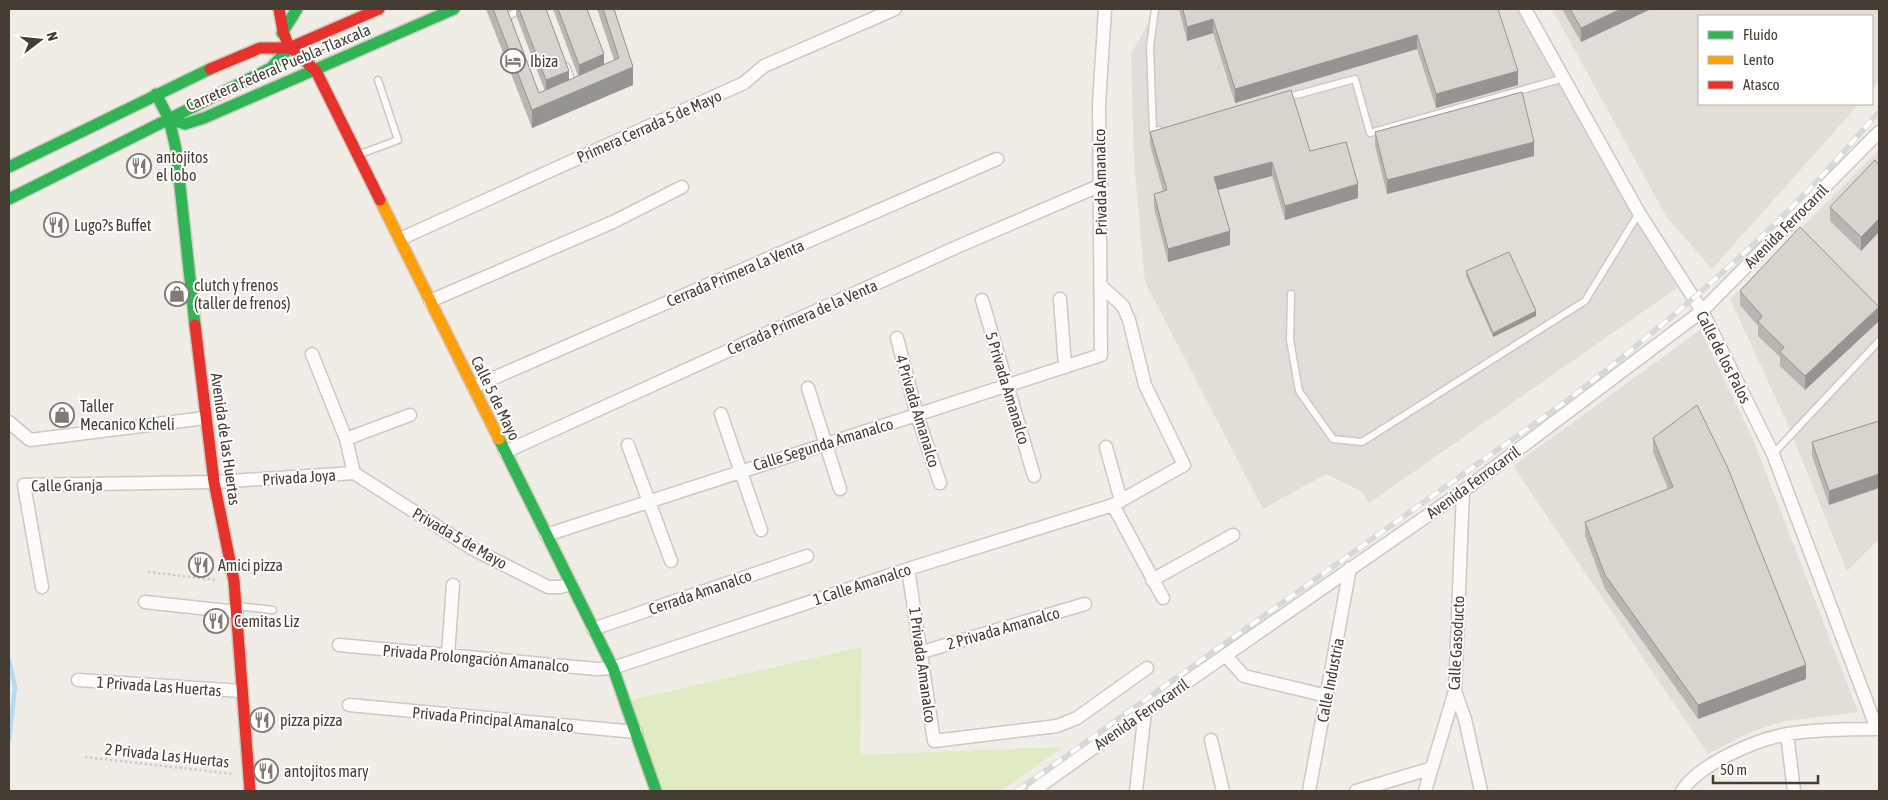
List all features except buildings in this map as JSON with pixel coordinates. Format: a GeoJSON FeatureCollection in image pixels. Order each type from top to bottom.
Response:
{"type":"FeatureCollection","features":[{"type":"Feature","properties":{"kind":"street","name":"Calle 5 de Mayo"},"geometry":{"type":"LineString","coordinates":[[279,9],[282,33],[288,48],[316,71],[613,668],[656,791]]}},
{"type":"Feature","properties":{"kind":"street","name":"Carretera Federal Puebla-Tlaxcala"},"geometry":{"type":"LineString","coordinates":[[282,33],[296,9]]}},
{"type":"Feature","properties":{"kind":"street","name":"Carretera Federal Puebla-Tlaxcala"},"geometry":{"type":"LineString","coordinates":[[9,167],[156,94],[260,48],[288,48],[379,9]]}},
{"type":"Feature","properties":{"kind":"street","name":"Carretera Federal Puebla-Tlaxcala"},"geometry":{"type":"LineString","coordinates":[[169,119],[185,124],[204,118],[316,71],[454,9]]}},
{"type":"Feature","properties":{"kind":"street","name":"Primera Cerrada 5 de Mayo"},"geometry":{"type":"LineString","coordinates":[[400,239],[744,83],[764,66],[895,9]]}},
{"type":"Feature","properties":{"kind":"street","name":"Privada Amanalco"},"geometry":{"type":"LineString","coordinates":[[1101,355],[1099,104],[1105,9]]}},
{"type":"Feature","properties":{"kind":"street","name":"Calle de los Palos"},"geometry":{"type":"LineString","coordinates":[[1525,9],[1640,213],[1702,311],[1773,454],[1878,729]]}},
{"type":"Feature","properties":{"kind":"street","name":"Carretera Federal Puebla-Tlaxcala"},"geometry":{"type":"LineString","coordinates":[[9,200],[271,68],[288,48]]}},
{"type":"Feature","properties":{"kind":"street","name":"Avenida de las Huertas"},"geometry":{"type":"LineString","coordinates":[[156,94],[169,119],[176,150],[205,418],[214,482],[234,582],[237,609],[240,691],[250,791]]}},
{"type":"Feature","properties":{"kind":"street","name":"Avenida Ferrocarril"},"geometry":{"type":"LineString","coordinates":[[1033,791],[1144,711],[1463,491],[1702,311],[1879,132]]}},
{"type":"Feature","properties":{"kind":"street","name":"Cerrada Primera La Venta"},"geometry":{"type":"LineString","coordinates":[[473,387],[997,159]]}},
{"type":"Feature","properties":{"kind":"street","name":"Cerrada Primera de la Venta"},"geometry":{"type":"LineString","coordinates":[[505,452],[959,246],[1100,185]]}},
{"type":"Feature","properties":{"kind":"street"},"geometry":{"type":"LineString","coordinates":[[430,302],[625,216],[682,187]]}},
{"type":"Feature","properties":{"kind":"street","name":"1 Calle Amanalco"},"geometry":{"type":"LineString","coordinates":[[613,668],[908,569],[1117,503],[1184,465],[1145,385],[1129,320],[1123,306],[1101,286]]}},
{"type":"Feature","properties":{"kind":"street"},"geometry":{"type":"LineString","coordinates":[[1060,299],[1065,366]]}},
{"type":"Feature","properties":{"kind":"street","name":"5 Privada Amanalco"},"geometry":{"type":"LineString","coordinates":[[982,300],[1034,476]]}},
{"type":"Feature","properties":{"kind":"street","name":"4 Privada Amanalco"},"geometry":{"type":"LineString","coordinates":[[897,338],[918,415],[940,483]]}},
{"type":"Feature","properties":{"kind":"street"},"geometry":{"type":"LineString","coordinates":[[312,354],[346,439],[354,473]]}},
{"type":"Feature","properties":{"kind":"street","name":"Calle Segunda Amanalco"},"geometry":{"type":"LineString","coordinates":[[546,535],[826,442],[918,415],[1101,355]]}},
{"type":"Feature","properties":{"kind":"street"},"geometry":{"type":"LineString","coordinates":[[808,388],[840,489]]}},
{"type":"Feature","properties":{"kind":"street"},"geometry":{"type":"LineString","coordinates":[[720,414],[761,530]]}},
{"type":"Feature","properties":{"kind":"street"},"geometry":{"type":"LineString","coordinates":[[346,439],[410,415]]}},
{"type":"Feature","properties":{"kind":"street"},"geometry":{"type":"LineString","coordinates":[[9,422],[30,440],[205,418]]}},
{"type":"Feature","properties":{"kind":"street"},"geometry":{"type":"LineString","coordinates":[[628,446],[671,561]]}},
{"type":"Feature","properties":{"kind":"street"},"geometry":{"type":"LineString","coordinates":[[1106,447],[1117,503],[1152,580],[1163,598]]}},
{"type":"Feature","properties":{"kind":"street","name":"Privada Joya"},"geometry":{"type":"LineString","coordinates":[[214,482],[354,473]]}},
{"type":"Feature","properties":{"kind":"street","name":"Privada 5 de Mayo"},"geometry":{"type":"LineString","coordinates":[[354,473],[471,548],[548,586],[560,587],[571,584]]}},
{"type":"Feature","properties":{"kind":"street","name":"Calle Granja"},"geometry":{"type":"LineString","coordinates":[[42,587],[24,486],[214,482]]}},
{"type":"Feature","properties":{"kind":"street","name":"Calle Gasoducto"},"geometry":{"type":"LineString","coordinates":[[1424,791],[1455,690],[1463,491]]}},
{"type":"Feature","properties":{"kind":"street"},"geometry":{"type":"LineString","coordinates":[[1152,580],[1233,535]]}},
{"type":"Feature","properties":{"kind":"street","name":"Cerrada Amanalco"},"geometry":{"type":"LineString","coordinates":[[593,629],[807,556]]}},
{"type":"Feature","properties":{"kind":"street","name":"Calle Industria"},"geometry":{"type":"LineString","coordinates":[[1309,791],[1350,568]]}},
{"type":"Feature","properties":{"kind":"street","name":"1 Privada Amanalco"},"geometry":{"type":"LineString","coordinates":[[908,569],[934,741],[1057,726],[1077,718],[1147,668]]}},
{"type":"Feature","properties":{"kind":"street"},"geometry":{"type":"LineString","coordinates":[[448,656],[453,585]]}},
{"type":"Feature","properties":{"kind":"street"},"geometry":{"type":"LineString","coordinates":[[146,602],[237,609]]}},
{"type":"Feature","properties":{"kind":"street","name":"2 Privada Amanalco"},"geometry":{"type":"LineString","coordinates":[[922,652],[1085,604]]}},
{"type":"Feature","properties":{"kind":"street","name":"Privada Prolongación Amanalco"},"geometry":{"type":"LineString","coordinates":[[339,645],[597,669],[613,668]]}},
{"type":"Feature","properties":{"kind":"street"},"geometry":{"type":"LineString","coordinates":[[1225,655],[1244,676],[1327,696]]}},
{"type":"Feature","properties":{"kind":"street","name":"1 Privada Las Huertas"},"geometry":{"type":"LineString","coordinates":[[78,680],[240,691]]}},
{"type":"Feature","properties":{"kind":"street"},"geometry":{"type":"LineString","coordinates":[[1455,690],[1465,719],[1481,791]]}},
{"type":"Feature","properties":{"kind":"street","name":"Privada Principal Amanalco"},"geometry":{"type":"LineString","coordinates":[[349,706],[636,732]]}},
{"type":"Feature","properties":{"kind":"street"},"geometry":{"type":"LineString","coordinates":[[1136,791],[1144,711]]}},
{"type":"Feature","properties":{"kind":"street"},"geometry":{"type":"LineString","coordinates":[[1682,791],[1713,764],[1752,744],[1787,734],[1878,729]]}},
{"type":"Feature","properties":{"kind":"street"},"geometry":{"type":"LineString","coordinates":[[1787,734],[1794,791]]}},
{"type":"Feature","properties":{"kind":"street"},"geometry":{"type":"LineString","coordinates":[[1211,740],[1224,791]]}},
{"type":"Feature","properties":{"kind":"street"},"geometry":{"type":"LineString","coordinates":[[1356,791],[1430,769]]}},
{"type":"Feature","properties":{"kind":"lane"},"geometry":{"type":"LineString","coordinates":[[510,26],[506,17],[522,9]]}},
{"type":"Feature","properties":{"kind":"lane"},"geometry":{"type":"LineString","coordinates":[[1155,9],[1150,47],[1153,132],[1162,130]]}},
{"type":"Feature","properties":{"kind":"lane"},"geometry":{"type":"LineString","coordinates":[[565,63],[579,99]]}},
{"type":"Feature","properties":{"kind":"lane"},"geometry":{"type":"LineString","coordinates":[[1278,100],[1355,80],[1370,133],[1564,78]]}},
{"type":"Feature","properties":{"kind":"lane"},"geometry":{"type":"LineString","coordinates":[[357,156],[398,140],[378,80]]}},
{"type":"Feature","properties":{"kind":"lane"},"geometry":{"type":"LineString","coordinates":[[1290,294],[1290,340],[1299,390],[1333,439],[1362,442],[1585,301],[1640,213]]}},
{"type":"Feature","properties":{"kind":"lane"},"geometry":{"type":"LineString","coordinates":[[1773,454],[1879,340]]}},
{"type":"Feature","properties":{"kind":"lane"},"geometry":{"type":"LineString","coordinates":[[237,609],[273,610]]}},
{"type":"Feature","properties":{"kind":"path"},"geometry":{"type":"LineString","coordinates":[[148,572],[234,582]]}},
{"type":"Feature","properties":{"kind":"path","name":"2 Privada Las Huertas"},"geometry":{"type":"LineString","coordinates":[[85,757],[248,775]]}},
{"type":"Feature","properties":{"kind":"shaded area"},"geometry":{"type":"Polygon","coordinates":[[[1150,9],[1517,9],[1677,288],[1369,503],[1361,491],[1326,474],[1263,509],[1145,282],[1134,161],[1131,54],[1152,16],[1150,9]]]}},
{"type":"Feature","properties":{"kind":"shaded area"},"geometry":{"type":"Polygon","coordinates":[[[1552,9],[1879,9],[1879,81],[1873,88],[1873,15],[1698,15],[1698,105],[1858,105],[1712,269],[1666,216],[1552,9]]]}},
{"type":"Feature","properties":{"kind":"shaded area"},"geometry":{"type":"Polygon","coordinates":[[[1879,150],[1879,539],[1847,571],[1785,418],[1730,299],[1879,150]]]}},
{"type":"Feature","properties":{"kind":"shaded area"},"geometry":{"type":"Polygon","coordinates":[[[1700,330],[1751,434],[1858,712],[1785,721],[1751,732],[1708,754],[1513,466],[1700,330]]]}},
{"type":"Feature","properties":{"kind":"green space"},"geometry":{"type":"Polygon","coordinates":[[[862,647],[860,755],[1063,747],[1000,791],[662,791],[631,700],[862,647]]]}},
{"type":"Feature","properties":{"kind":"waterway"},"geometry":{"type":"LineString","coordinates":[[9,660],[15,687],[9,741]]}},
{"type":"Feature","properties":{"kind":"railway"},"geometry":{"type":"LineString","coordinates":[[1017,791],[1572,397],[1688,303],[1744,253],[1819,180],[1879,112]]}},
{"type":"Feature","properties":{"kind":"traffic: fast"},"geometry":{"type":"LineString","coordinates":[[282,33],[297,9]]}},
{"type":"Feature","properties":{"kind":"traffic: fast"},"geometry":{"type":"LineString","coordinates":[[169,119],[185,124],[204,118],[454,9]]}},
{"type":"Feature","properties":{"kind":"traffic: fast"},"geometry":{"type":"LineString","coordinates":[[9,199],[271,68],[289,48]]}},
{"type":"Feature","properties":{"kind":"traffic: fast"},"geometry":{"type":"LineString","coordinates":[[9,167],[210,69]]}},
{"type":"Feature","properties":{"kind":"traffic: fast"},"geometry":{"type":"LineString","coordinates":[[156,94],[169,119],[176,149],[195,325]]}},
{"type":"Feature","properties":{"kind":"traffic: fast"},"geometry":{"type":"LineString","coordinates":[[499,439],[613,668],[656,791]]}},
{"type":"Feature","properties":{"kind":"traffic: slow"},"geometry":{"type":"LineString","coordinates":[[380,200],[499,439]]}},
{"type":"Feature","properties":{"kind":"traffic: jam"},"geometry":{"type":"LineString","coordinates":[[279,9],[288,45],[316,71],[380,200]]}},
{"type":"Feature","properties":{"kind":"traffic: jam"},"geometry":{"type":"LineString","coordinates":[[210,69],[260,48],[289,48],[379,9]]}},
{"type":"Feature","properties":{"kind":"traffic: jam"},"geometry":{"type":"LineString","coordinates":[[195,325],[214,482],[234,581],[250,791]]}},
{"type":"Feature","properties":{"kind":"place","name":"Ibiza"},"geometry":{"type":"Point","coordinates":[513,61]}},
{"type":"Feature","properties":{"kind":"place","name":"antojitos el lobo"},"geometry":{"type":"Point","coordinates":[139,166]}},
{"type":"Feature","properties":{"kind":"place","name":"Lugo?s Buffet"},"geometry":{"type":"Point","coordinates":[56,225]}},
{"type":"Feature","properties":{"kind":"place","name":"clutch y frenos (taller de frenos)"},"geometry":{"type":"Point","coordinates":[177,294]}},
{"type":"Feature","properties":{"kind":"place","name":"Taller Mecanico Kcheli"},"geometry":{"type":"Point","coordinates":[62,415]}},
{"type":"Feature","properties":{"kind":"place","name":"Amici pizza"},"geometry":{"type":"Point","coordinates":[201,565]}},
{"type":"Feature","properties":{"kind":"place","name":"Cemitas Liz"},"geometry":{"type":"Point","coordinates":[216,621]}},
{"type":"Feature","properties":{"kind":"place","name":"pizza pizza"},"geometry":{"type":"Point","coordinates":[262,720]}},
{"type":"Feature","properties":{"kind":"place","name":"antojitos mary"},"geometry":{"type":"Point","coordinates":[266,771]}}]}
